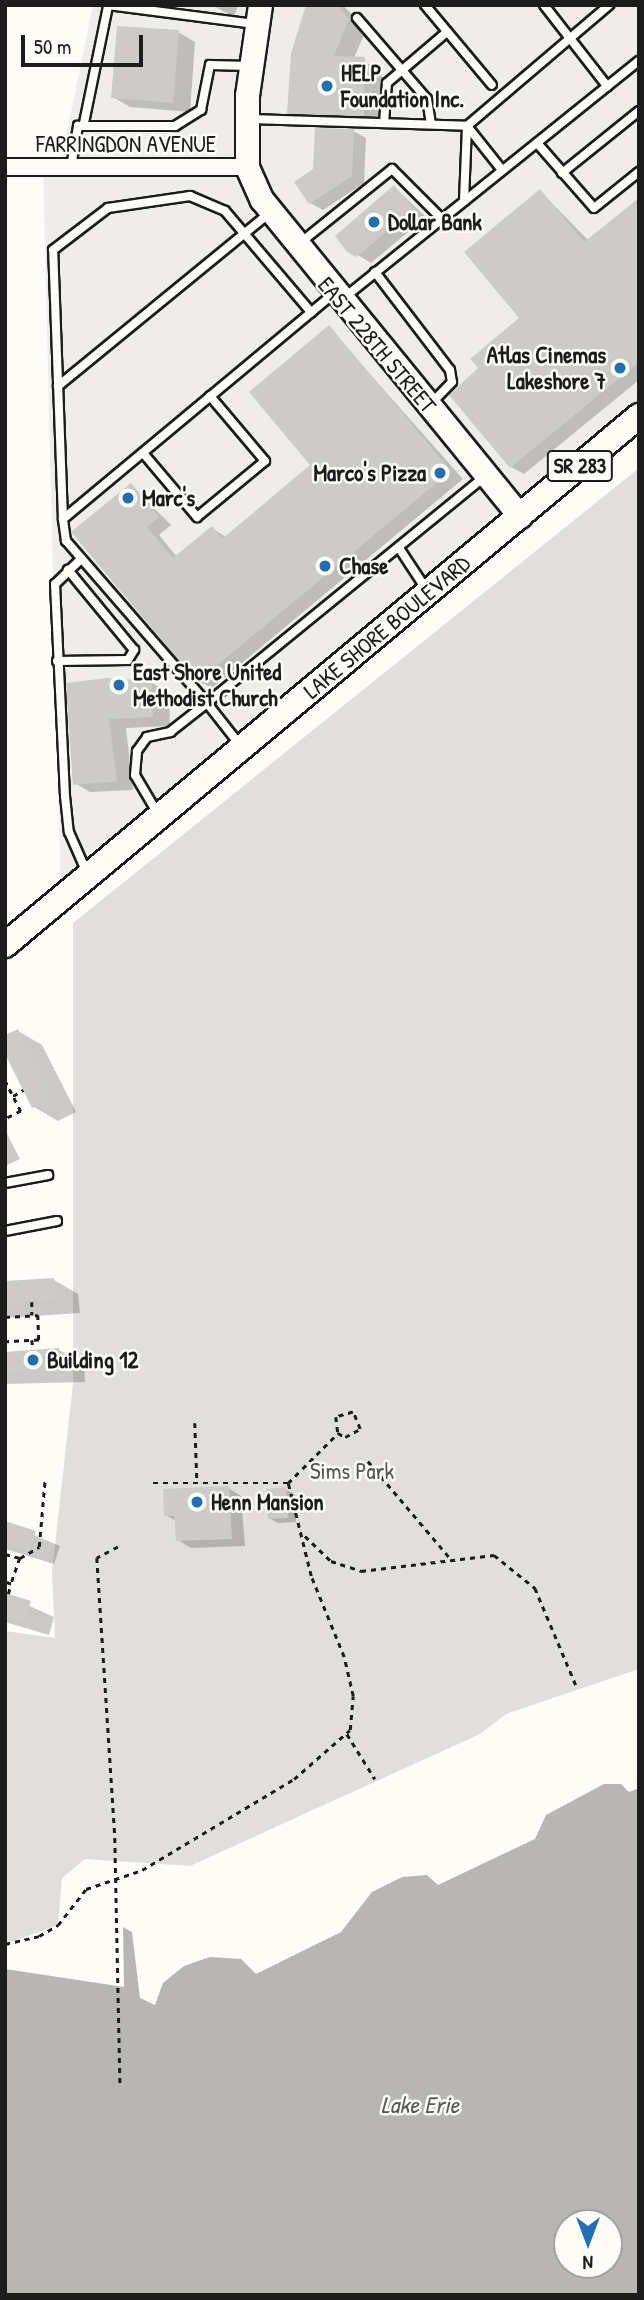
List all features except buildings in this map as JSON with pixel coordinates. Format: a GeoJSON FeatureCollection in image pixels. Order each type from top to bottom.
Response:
{"type":"FeatureCollection","features":[{"type":"Feature","properties":{"kind":"main road","name":"LAKE SHORE BOULEVARD"},"geometry":{"type":"LineString","coordinates":[[5,945],[639,416]]}},
{"type":"Feature","properties":{"kind":"street"},"geometry":{"type":"LineString","coordinates":[[247,167],[250,66],[257,15]]}},
{"type":"Feature","properties":{"kind":"street","name":"FARRINGDON AVENUE"},"geometry":{"type":"LineString","coordinates":[[5,167],[247,167]]}},
{"type":"Feature","properties":{"kind":"street","name":"EAST 228TH STREET"},"geometry":{"type":"LineString","coordinates":[[247,167],[269,213],[520,516]]}},
{"type":"Feature","properties":{"kind":"lane"},"geometry":{"type":"LineString","coordinates":[[425,5],[492,85]]}},
{"type":"Feature","properties":{"kind":"lane"},"geometry":{"type":"LineString","coordinates":[[544,5],[607,86]]}},
{"type":"Feature","properties":{"kind":"lane"},"geometry":{"type":"LineString","coordinates":[[247,119],[467,126],[609,5]]}},
{"type":"Feature","properties":{"kind":"lane"},"geometry":{"type":"LineString","coordinates":[[85,123],[108,6],[257,15]]}},
{"type":"Feature","properties":{"kind":"lane"},"geometry":{"type":"LineString","coordinates":[[357,18],[427,99],[431,124]]}},
{"type":"Feature","properties":{"kind":"lane"},"geometry":{"type":"LineString","coordinates":[[384,123],[384,88],[401,70],[447,32]]}},
{"type":"Feature","properties":{"kind":"lane"},"geometry":{"type":"LineString","coordinates":[[63,519],[311,312],[375,272],[639,61]]}},
{"type":"Feature","properties":{"kind":"lane"},"geometry":{"type":"LineString","coordinates":[[71,167],[78,126],[85,123],[175,126],[201,110],[210,65],[250,66]]}},
{"type":"Feature","properties":{"kind":"lane"},"geometry":{"type":"LineString","coordinates":[[562,173],[639,111]]}},
{"type":"Feature","properties":{"kind":"lane"},"geometry":{"type":"LineString","coordinates":[[467,126],[502,170]]}},
{"type":"Feature","properties":{"kind":"lane"},"geometry":{"type":"LineString","coordinates":[[464,201],[467,126]]}},
{"type":"Feature","properties":{"kind":"lane"},"geometry":{"type":"LineString","coordinates":[[537,143],[594,208],[639,172]]}},
{"type":"Feature","properties":{"kind":"lane"},"geometry":{"type":"LineString","coordinates":[[296,247],[392,169],[442,219]]}},
{"type":"Feature","properties":{"kind":"lane"},"geometry":{"type":"LineString","coordinates":[[242,748],[207,703],[66,541],[53,250],[108,208],[172,194],[211,201],[244,233],[311,312]]}},
{"type":"Feature","properties":{"kind":"lane"},"geometry":{"type":"LineString","coordinates":[[58,386],[269,213]]}},
{"type":"Feature","properties":{"kind":"lane"},"geometry":{"type":"LineString","coordinates":[[375,272],[450,370],[452,382],[429,407]]}},
{"type":"Feature","properties":{"kind":"lane"},"geometry":{"type":"LineString","coordinates":[[143,453],[197,517],[265,461],[210,396]]}},
{"type":"Feature","properties":{"kind":"lane"},"geometry":{"type":"LineString","coordinates":[[160,816],[135,775],[138,751],[147,737],[180,726],[486,475]]}},
{"type":"Feature","properties":{"kind":"lane"},"geometry":{"type":"LineString","coordinates":[[399,548],[429,592]]}},
{"type":"Feature","properties":{"kind":"lane"},"geometry":{"type":"LineString","coordinates":[[81,559],[55,584],[57,661],[69,832],[89,876]]}},
{"type":"Feature","properties":{"kind":"lane"},"geometry":{"type":"LineString","coordinates":[[57,661],[128,660],[134,650],[68,570]]}},
{"type":"Feature","properties":{"kind":"lane"},"geometry":{"type":"LineString","coordinates":[[5,1183],[48,1175]]}},
{"type":"Feature","properties":{"kind":"lane"},"geometry":{"type":"LineString","coordinates":[[5,1231],[57,1221]]}},
{"type":"Feature","properties":{"kind":"path"},"geometry":{"type":"LineString","coordinates":[[5,1080],[21,1111],[5,1119]]}},
{"type":"Feature","properties":{"kind":"path"},"geometry":{"type":"LineString","coordinates":[[13,1096],[23,1090]]}},
{"type":"Feature","properties":{"kind":"path"},"geometry":{"type":"LineString","coordinates":[[5,1135],[5,1150]]}},
{"type":"Feature","properties":{"kind":"path"},"geometry":{"type":"LineString","coordinates":[[32,1301],[32,1315]]}},
{"type":"Feature","properties":{"kind":"path"},"geometry":{"type":"LineString","coordinates":[[5,1317],[37,1315],[39,1340],[5,1342]]}},
{"type":"Feature","properties":{"kind":"path"},"geometry":{"type":"LineString","coordinates":[[32,1340],[33,1350]]}},
{"type":"Feature","properties":{"kind":"path"},"geometry":{"type":"LineString","coordinates":[[353,1412],[359,1429],[345,1437],[338,1433],[336,1417],[353,1412]]}},
{"type":"Feature","properties":{"kind":"path"},"geometry":{"type":"LineString","coordinates":[[195,1423],[197,1480]]}},
{"type":"Feature","properties":{"kind":"path"},"geometry":{"type":"LineString","coordinates":[[153,1483],[197,1480],[288,1483],[338,1433]]}},
{"type":"Feature","properties":{"kind":"path"},"geometry":{"type":"LineString","coordinates":[[368,1461],[449,1557]]}},
{"type":"Feature","properties":{"kind":"path"},"geometry":{"type":"LineString","coordinates":[[8,1594],[20,1558],[39,1547],[45,1478]]}},
{"type":"Feature","properties":{"kind":"path"},"geometry":{"type":"LineString","coordinates":[[5,1944],[58,1925],[86,1889],[114,1880],[171,1854],[200,1830],[294,1779],[347,1734],[353,1696],[311,1576],[305,1536],[288,1483]]}},
{"type":"Feature","properties":{"kind":"path"},"geometry":{"type":"LineString","coordinates":[[305,1536],[331,1561],[361,1571],[449,1557],[494,1555],[512,1565],[551,1617],[576,1685]]}},
{"type":"Feature","properties":{"kind":"path"},"geometry":{"type":"LineString","coordinates":[[118,1547],[97,1558],[114,1880],[120,2083]]}},
{"type":"Feature","properties":{"kind":"path"},"geometry":{"type":"LineString","coordinates":[[5,1554],[20,1558]]}},
{"type":"Feature","properties":{"kind":"path"},"geometry":{"type":"LineString","coordinates":[[5,1583],[11,1584]]}},
{"type":"Feature","properties":{"kind":"path"},"geometry":{"type":"LineString","coordinates":[[347,1734],[375,1779]]}},
{"type":"Feature","properties":{"kind":"path"},"geometry":{"type":"LineString","coordinates":[[114,1891],[122,2090]]}},
{"type":"Feature","properties":{"kind":"shaded area"},"geometry":{"type":"Polygon","coordinates":[[[93,5],[639,5],[639,416],[61,899],[43,167],[60,166],[93,5]]]}},
{"type":"Feature","properties":{"kind":"green space","name":"Sims Park"},"geometry":{"type":"Polygon","coordinates":[[[639,468],[639,1669],[506,1714],[480,1734],[190,1866],[85,1859],[62,1878],[58,1925],[5,1944],[5,1631],[55,1638],[52,1572],[73,1384],[73,923],[639,468]]]}},
{"type":"Feature","properties":{"kind":"water","name":"Lake Erie"},"geometry":{"type":"Polygon","coordinates":[[[604,1784],[621,1784],[629,1792],[639,1788],[639,2295],[5,2295],[5,1969],[124,1987],[123,1927],[132,1932],[140,1998],[155,2005],[163,1983],[184,1966],[210,1957],[241,1959],[256,1974],[341,1932],[372,1892],[402,1877],[427,1875],[438,1885],[535,1839],[546,1815],[604,1784]]]}},
{"type":"Feature","properties":{"kind":"place","name":"HELP Foundation Inc."},"geometry":{"type":"Point","coordinates":[327,86]}},
{"type":"Feature","properties":{"kind":"place","name":"Dollar Bank"},"geometry":{"type":"Point","coordinates":[374,222]}},
{"type":"Feature","properties":{"kind":"place","name":"Atlas Cinemas Lakeshore 7"},"geometry":{"type":"Point","coordinates":[620,368]}},
{"type":"Feature","properties":{"kind":"place","name":"Marco's Pizza"},"geometry":{"type":"Point","coordinates":[440,473]}},
{"type":"Feature","properties":{"kind":"place","name":"Marc's"},"geometry":{"type":"Point","coordinates":[128,498]}},
{"type":"Feature","properties":{"kind":"place","name":"Chase"},"geometry":{"type":"Point","coordinates":[325,566]}},
{"type":"Feature","properties":{"kind":"place","name":"East Shore United Methodist Church"},"geometry":{"type":"Point","coordinates":[119,685]}},
{"type":"Feature","properties":{"kind":"place","name":"Building 12"},"geometry":{"type":"Point","coordinates":[33,1360]}},
{"type":"Feature","properties":{"kind":"place","name":"Henn Mansion"},"geometry":{"type":"Point","coordinates":[197,1502]}}]}
